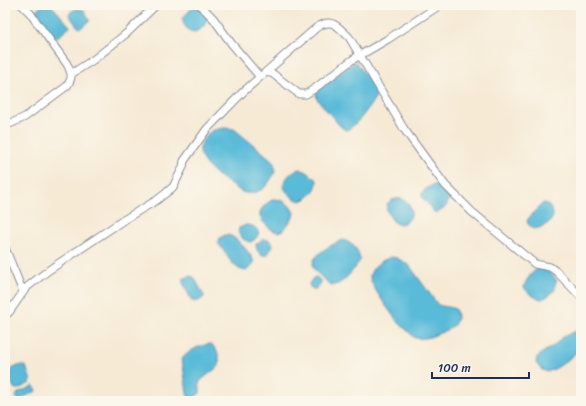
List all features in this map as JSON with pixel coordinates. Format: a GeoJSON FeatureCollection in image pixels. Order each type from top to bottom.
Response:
{"type":"FeatureCollection","features":[{"type":"Feature","properties":{"kind":"street"},"geometry":{"type":"LineString","coordinates":[[5,126],[25,117],[67,86],[71,80],[71,74],[67,64],[30,13],[22,5]]}},
{"type":"Feature","properties":{"kind":"street"},"geometry":{"type":"LineString","coordinates":[[71,74],[93,60],[127,33],[156,5]]}},
{"type":"Feature","properties":{"kind":"street"},"geometry":{"type":"LineString","coordinates":[[200,5],[213,18],[231,43],[263,75]]}},
{"type":"Feature","properties":{"kind":"street"},"geometry":{"type":"LineString","coordinates":[[263,75],[274,74],[298,94],[306,94],[360,55],[388,40],[440,5]]}},
{"type":"Feature","properties":{"kind":"street"},"geometry":{"type":"LineString","coordinates":[[5,316],[26,288],[49,270],[125,219],[157,200],[173,187],[181,172],[184,161],[206,129],[243,92],[316,28],[322,24],[330,22],[349,37],[404,129],[445,185],[472,212],[535,264],[550,267],[557,272],[581,297]]}},
{"type":"Feature","properties":{"kind":"street"},"geometry":{"type":"LineString","coordinates":[[5,248],[23,292]]}},
{"type":"Feature","properties":{"kind":"water"},"geometry":{"type":"Polygon","coordinates":[[[43,5],[51,5],[70,27],[52,40],[35,13],[36,10],[43,5]]]}},
{"type":"Feature","properties":{"kind":"water"},"geometry":{"type":"Polygon","coordinates":[[[197,6],[208,17],[202,28],[198,31],[192,32],[185,26],[183,18],[191,9],[197,6]]]}},
{"type":"Feature","properties":{"kind":"water"},"geometry":{"type":"Polygon","coordinates":[[[74,10],[84,10],[90,20],[79,28],[69,15],[74,10]]]}},
{"type":"Feature","properties":{"kind":"water"},"geometry":{"type":"Polygon","coordinates":[[[356,62],[378,92],[369,107],[355,124],[346,130],[341,127],[317,99],[316,91],[356,62]]]}},
{"type":"Feature","properties":{"kind":"water"},"geometry":{"type":"Polygon","coordinates":[[[225,128],[234,129],[272,160],[275,166],[274,174],[267,185],[261,190],[253,193],[241,191],[213,172],[202,158],[200,149],[206,136],[213,130],[225,128]]]}},
{"type":"Feature","properties":{"kind":"water"},"geometry":{"type":"Polygon","coordinates":[[[300,169],[307,172],[317,180],[316,187],[312,193],[301,201],[290,195],[283,185],[294,171],[300,169]]]}},
{"type":"Feature","properties":{"kind":"water"},"geometry":{"type":"Polygon","coordinates":[[[438,184],[447,196],[448,202],[443,209],[436,213],[422,197],[422,193],[429,187],[438,184]]]}},
{"type":"Feature","properties":{"kind":"water"},"geometry":{"type":"Polygon","coordinates":[[[273,199],[286,203],[294,213],[286,227],[279,232],[266,225],[260,216],[260,213],[265,205],[273,199]]]}},
{"type":"Feature","properties":{"kind":"water"},"geometry":{"type":"Polygon","coordinates":[[[395,199],[404,200],[408,203],[411,209],[411,216],[404,223],[396,224],[388,212],[387,204],[395,199]]]}},
{"type":"Feature","properties":{"kind":"water"},"geometry":{"type":"Polygon","coordinates":[[[544,203],[550,207],[553,212],[553,216],[544,226],[533,229],[527,221],[544,203]]]}},
{"type":"Feature","properties":{"kind":"water"},"geometry":{"type":"Polygon","coordinates":[[[246,225],[255,227],[258,230],[259,235],[250,242],[243,239],[238,231],[239,228],[246,225]]]}},
{"type":"Feature","properties":{"kind":"water"},"geometry":{"type":"Polygon","coordinates":[[[225,235],[230,235],[248,251],[254,262],[250,268],[242,270],[233,264],[218,243],[220,238],[225,235]]]}},
{"type":"Feature","properties":{"kind":"water"},"geometry":{"type":"Polygon","coordinates":[[[264,239],[270,241],[273,245],[267,255],[261,255],[257,250],[256,244],[264,239]]]}},
{"type":"Feature","properties":{"kind":"water"},"geometry":{"type":"Polygon","coordinates":[[[343,240],[355,247],[360,260],[342,282],[331,285],[315,271],[313,267],[314,261],[320,253],[343,240]]]}},
{"type":"Feature","properties":{"kind":"water"},"geometry":{"type":"Polygon","coordinates":[[[392,257],[397,258],[409,265],[438,305],[455,309],[457,319],[453,326],[446,331],[428,338],[415,338],[399,323],[377,293],[370,276],[375,266],[385,259],[392,257]]]}},
{"type":"Feature","properties":{"kind":"water"},"geometry":{"type":"Polygon","coordinates":[[[539,268],[547,270],[557,280],[554,291],[547,297],[541,299],[531,294],[524,287],[526,281],[539,268]]]}},
{"type":"Feature","properties":{"kind":"water"},"geometry":{"type":"Polygon","coordinates":[[[190,276],[194,277],[204,296],[194,302],[192,301],[183,283],[183,279],[190,276]]]}},
{"type":"Feature","properties":{"kind":"water"},"geometry":{"type":"Polygon","coordinates":[[[316,277],[321,283],[313,290],[309,284],[313,278],[316,277]]]}},
{"type":"Feature","properties":{"kind":"water"},"geometry":{"type":"Polygon","coordinates":[[[576,331],[581,333],[581,348],[556,368],[547,372],[541,369],[536,363],[537,357],[555,345],[563,337],[576,331]]]}},
{"type":"Feature","properties":{"kind":"water"},"geometry":{"type":"Polygon","coordinates":[[[210,344],[215,348],[218,354],[219,366],[200,381],[200,393],[195,397],[190,398],[188,397],[187,393],[182,359],[194,349],[210,344]]]}},
{"type":"Feature","properties":{"kind":"water"},"geometry":{"type":"Polygon","coordinates":[[[22,365],[26,366],[31,381],[30,383],[16,389],[14,388],[7,374],[11,369],[22,365]]]}},
{"type":"Feature","properties":{"kind":"water"},"geometry":{"type":"Polygon","coordinates":[[[33,386],[36,391],[18,400],[17,399],[16,396],[18,393],[33,386]]]}}]}
